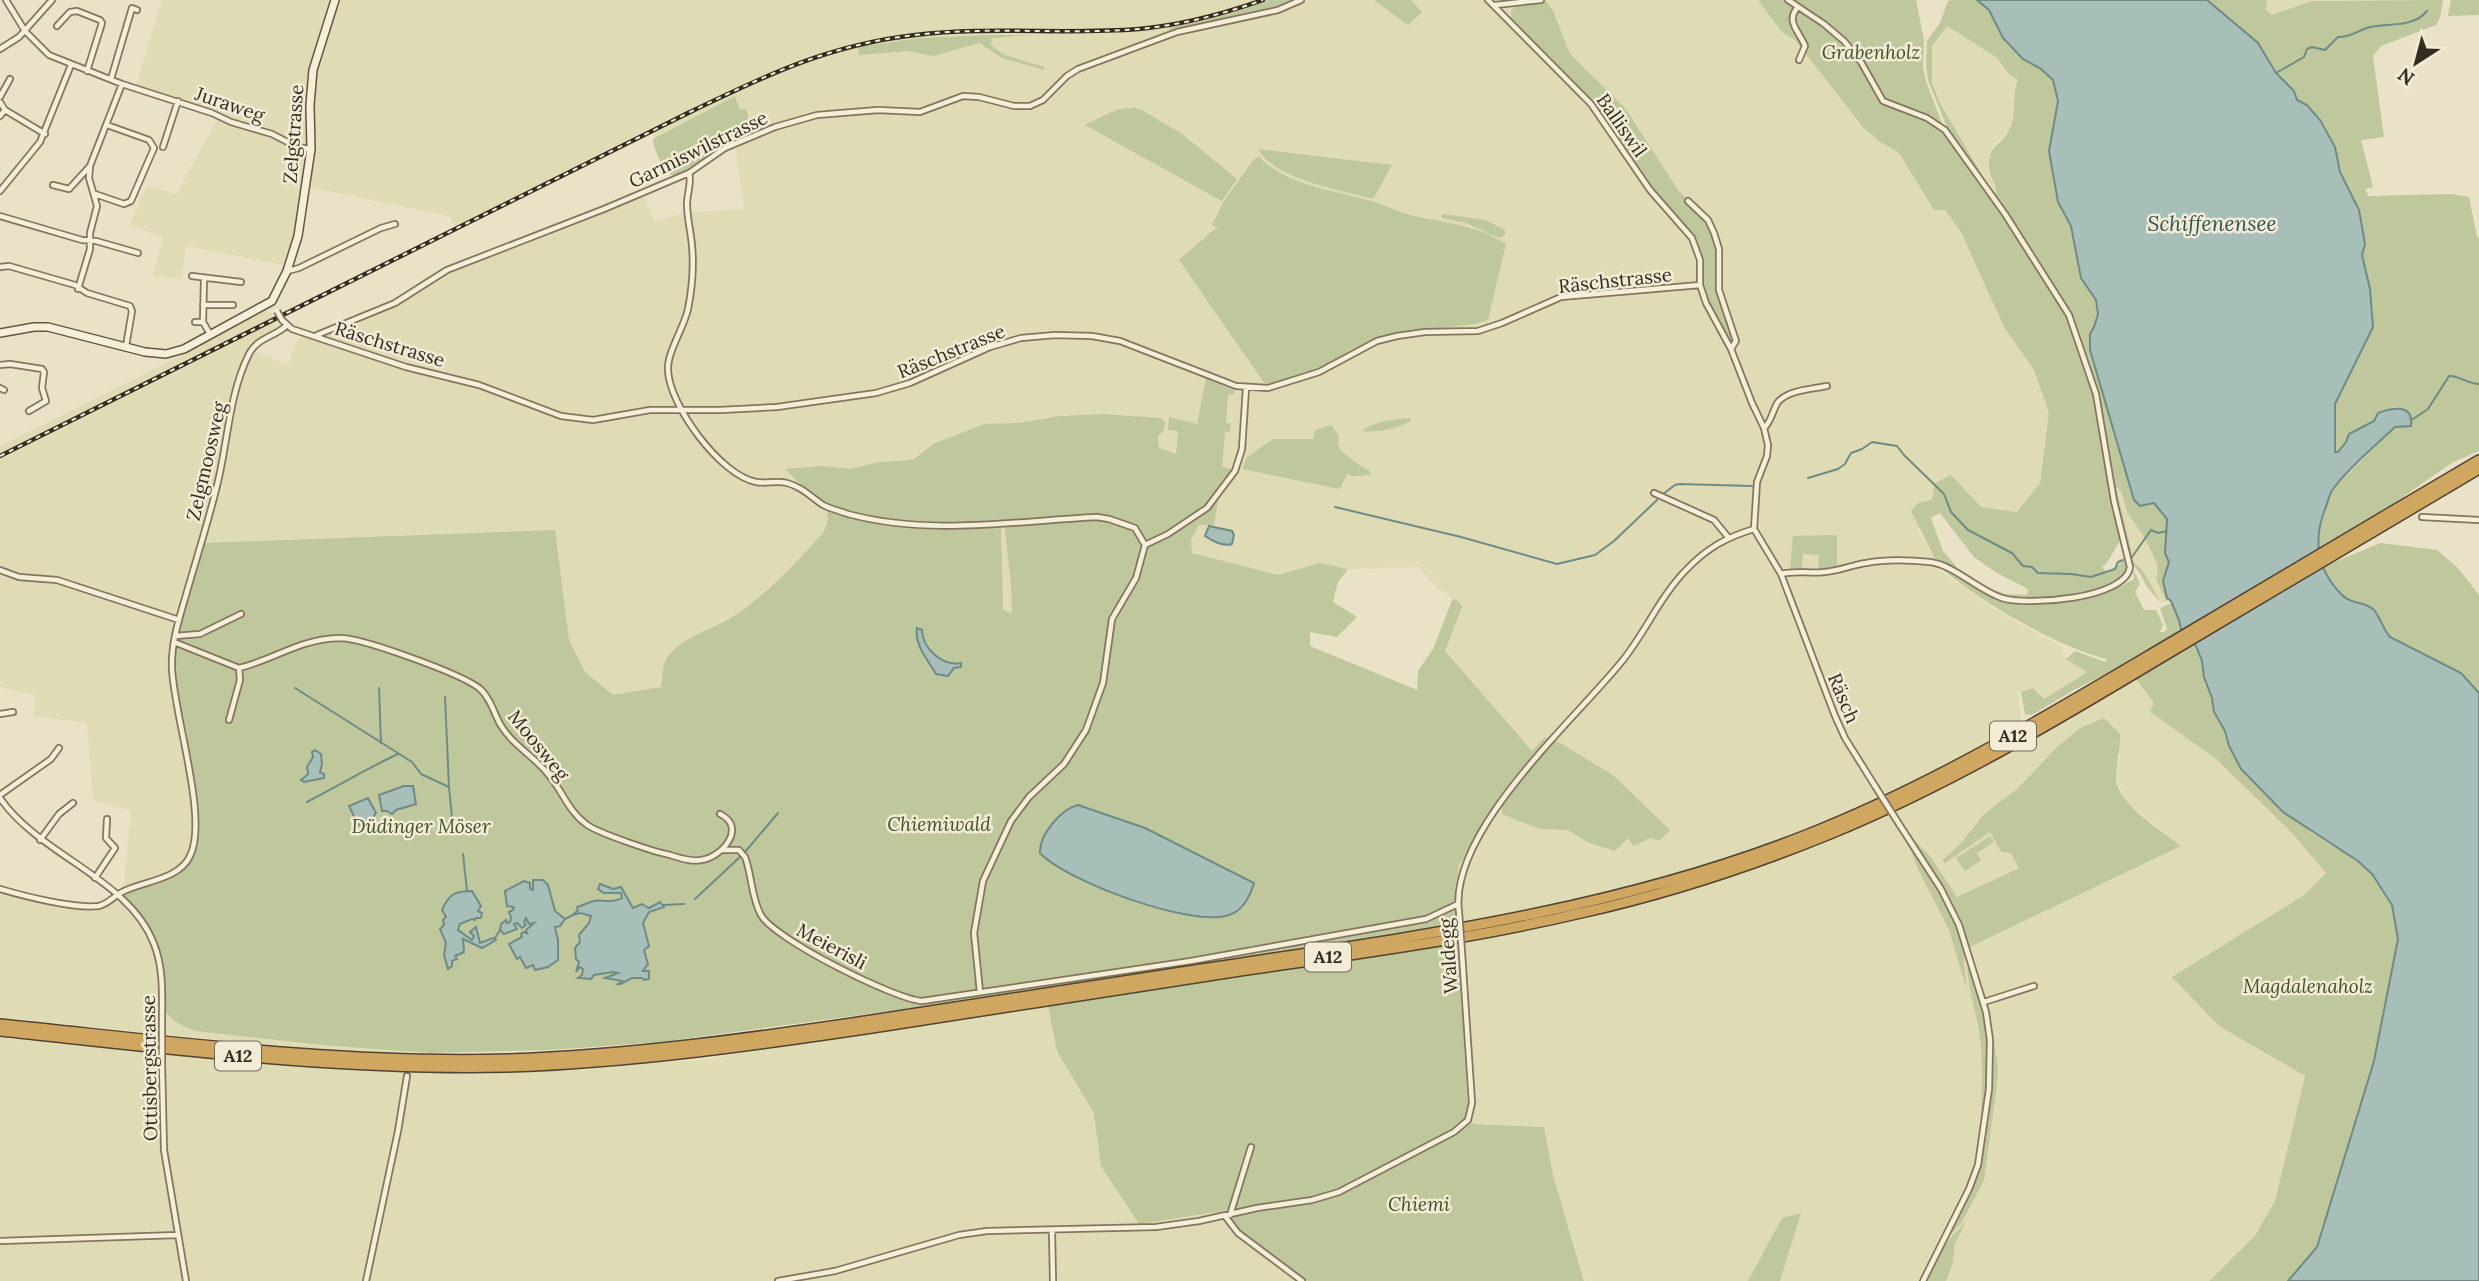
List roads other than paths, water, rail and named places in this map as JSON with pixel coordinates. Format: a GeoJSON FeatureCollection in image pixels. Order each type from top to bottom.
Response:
{"type":"FeatureCollection","features":[{"type":"Feature","properties":{"kind":"highway","name":"A12"},"geometry":{"type":"LineString","coordinates":[[0,1031],[333,1063],[449,1067],[583,1063],[788,1040],[1492,931],[1640,898],[1722,874],[1803,845],[1960,773],[2340,547],[2479,460]]}},
{"type":"Feature","properties":{"kind":"highway","name":"A12"},"geometry":{"type":"LineString","coordinates":[[2340,547],[2479,470]]}},
{"type":"Feature","properties":{"kind":"highway","name":"A12"},"geometry":{"type":"LineString","coordinates":[[0,1024],[363,1057],[477,1060],[582,1055],[696,1045],[819,1028],[1481,925],[1557,911],[1638,891],[1719,867],[1801,837],[1879,804],[1956,766],[2129,672]]}},
{"type":"Feature","properties":{"kind":"street"},"geometry":{"type":"LineString","coordinates":[[0,4],[6,0]]}},
{"type":"Feature","properties":{"kind":"street","name":"Juraweg"},"geometry":{"type":"LineString","coordinates":[[6,0],[25,31],[49,55],[87,71],[272,134],[297,147],[311,149]]}},
{"type":"Feature","properties":{"kind":"street"},"geometry":{"type":"LineString","coordinates":[[0,49],[19,37],[52,0]]}},
{"type":"Feature","properties":{"kind":"street","name":"Zelgstrasse"},"geometry":{"type":"LineString","coordinates":[[271,301],[287,271],[298,236],[311,149],[310,105],[313,70],[335,0]]}},
{"type":"Feature","properties":{"kind":"street","name":"Garmiswilstrasse"},"geometry":{"type":"LineString","coordinates":[[316,336],[395,303],[447,270],[689,173],[725,148],[775,127],[817,114],[878,110],[920,112],[952,99],[968,96],[1014,106],[1030,106],[1043,100],[1078,69],[1185,29],[1278,10],[1301,0]]}},
{"type":"Feature","properties":{"kind":"street","name":"Balliswil"},"geometry":{"type":"LineString","coordinates":[[1488,0],[1574,84],[1598,112],[1650,190],[1692,238],[1700,260],[1700,285],[1712,317],[1731,349]]}},
{"type":"Feature","properties":{"kind":"street"},"geometry":{"type":"LineString","coordinates":[[1494,5],[1541,0]]}},
{"type":"Feature","properties":{"kind":"street"},"geometry":{"type":"LineString","coordinates":[[1781,574],[1824,572],[1880,561],[1915,561],[1942,565],[1979,588],[2009,599],[2064,599],[2109,588],[2123,580],[2130,567],[2114,501],[2101,417],[2088,367],[2069,315],[2005,214],[1950,136],[1937,123],[1884,101],[1853,51],[1834,32],[1788,0]]}},
{"type":"Feature","properties":{"kind":"street"},"geometry":{"type":"LineString","coordinates":[[1507,17],[1514,4]]}},
{"type":"Feature","properties":{"kind":"street"},"geometry":{"type":"LineString","coordinates":[[1798,7],[1792,17],[1793,24],[1805,46],[1799,60]]}},
{"type":"Feature","properties":{"kind":"street"},"geometry":{"type":"LineString","coordinates":[[111,79],[132,8]]}},
{"type":"Feature","properties":{"kind":"street"},"geometry":{"type":"LineString","coordinates":[[57,26],[70,12],[77,11],[102,23],[87,71]]}},
{"type":"Feature","properties":{"kind":"street"},"geometry":{"type":"LineString","coordinates":[[0,191],[45,134],[71,65]]}},
{"type":"Feature","properties":{"kind":"street"},"geometry":{"type":"LineString","coordinates":[[0,97],[10,79]]}},
{"type":"Feature","properties":{"kind":"street"},"geometry":{"type":"LineString","coordinates":[[78,289],[96,215],[95,196],[89,178],[90,166],[122,83]]}},
{"type":"Feature","properties":{"kind":"street"},"geometry":{"type":"LineString","coordinates":[[0,102],[5,110],[45,134]]}},
{"type":"Feature","properties":{"kind":"street","name":"Juraweg"},"geometry":{"type":"LineString","coordinates":[[163,147],[178,102]]}},
{"type":"Feature","properties":{"kind":"street"},"geometry":{"type":"LineString","coordinates":[[0,116],[5,110]]}},
{"type":"Feature","properties":{"kind":"street"},"geometry":{"type":"LineString","coordinates":[[95,196],[124,204],[131,201],[154,148],[149,140],[107,125]]}},
{"type":"Feature","properties":{"kind":"street"},"geometry":{"type":"LineString","coordinates":[[53,185],[69,189],[90,166]]}},
{"type":"Feature","properties":{"kind":"street"},"geometry":{"type":"LineString","coordinates":[[689,173],[691,179],[687,209],[692,249],[692,280],[684,324],[668,366],[671,383],[682,411],[722,463],[756,482],[786,482],[802,489],[822,504],[866,518],[926,526],[1097,517],[1131,526],[1145,545],[1136,578],[1112,620],[1103,683],[1086,730],[1064,764],[1029,797],[1011,821],[983,881],[974,933],[980,992]]}},
{"type":"Feature","properties":{"kind":"street"},"geometry":{"type":"LineString","coordinates":[[1458,904],[1460,879],[1465,863],[1540,751],[1612,674],[1686,569],[1728,537],[1754,529],[1757,484],[1768,445],[1765,428],[1731,349],[1736,341],[1719,290],[1717,241],[1708,220],[1688,201]]}},
{"type":"Feature","properties":{"kind":"street"},"geometry":{"type":"LineString","coordinates":[[0,216],[138,253]]}},
{"type":"Feature","properties":{"kind":"street"},"geometry":{"type":"LineString","coordinates":[[287,271],[299,268],[381,228],[395,225]]}},
{"type":"Feature","properties":{"kind":"street"},"geometry":{"type":"LineString","coordinates":[[0,267],[9,265],[75,285],[78,289],[130,306],[132,311],[126,347]]}},
{"type":"Feature","properties":{"kind":"street"},"geometry":{"type":"LineString","coordinates":[[192,276],[241,282]]}},
{"type":"Feature","properties":{"kind":"street"},"geometry":{"type":"LineString","coordinates":[[204,278],[203,322],[210,335]]}},
{"type":"Feature","properties":{"kind":"street","name":"Räschstrasse"},"geometry":{"type":"LineString","coordinates":[[286,326],[407,367],[479,384],[561,416],[593,420],[639,411],[777,407],[876,393],[910,383],[990,347],[1021,338],[1055,335],[1092,336],[1120,341],[1226,383],[1245,388],[1268,388],[1298,380],[1334,365],[1377,341],[1397,336],[1425,332],[1478,331],[1561,297],[1700,285]]}},
{"type":"Feature","properties":{"kind":"street"},"geometry":{"type":"LineString","coordinates":[[0,333],[48,327],[166,354],[184,349],[271,301],[286,326]]}},
{"type":"Feature","properties":{"kind":"street"},"geometry":{"type":"LineString","coordinates":[[203,304],[233,305]]}},
{"type":"Feature","properties":{"kind":"street"},"geometry":{"type":"LineString","coordinates":[[195,322],[203,322]]}},
{"type":"Feature","properties":{"kind":"street","name":"Zelgmoosweg"},"geometry":{"type":"LineString","coordinates":[[0,889],[41,899],[103,905],[117,895],[176,871],[188,861],[194,844],[194,805],[172,676],[175,636],[217,486],[228,425],[245,363],[259,342],[286,326]]}},
{"type":"Feature","properties":{"kind":"street"},"geometry":{"type":"LineString","coordinates":[[0,365],[42,369],[44,372],[42,388],[46,401],[29,411]]}},
{"type":"Feature","properties":{"kind":"street"},"geometry":{"type":"LineString","coordinates":[[1765,428],[1780,400],[1794,392],[1827,386]]}},
{"type":"Feature","properties":{"kind":"street"},"geometry":{"type":"LineString","coordinates":[[1145,545],[1168,534],[1207,508],[1236,471],[1242,449],[1245,388]]}},
{"type":"Feature","properties":{"kind":"street"},"geometry":{"type":"LineString","coordinates":[[1654,493],[1714,520],[1728,537]]}},
{"type":"Feature","properties":{"kind":"street"},"geometry":{"type":"LineString","coordinates":[[2422,517],[2479,520]]}},
{"type":"Feature","properties":{"kind":"street","name":"Räsch"},"geometry":{"type":"LineString","coordinates":[[1754,529],[1781,574],[1795,606],[1845,738],[1954,913],[1984,1002]]}},
{"type":"Feature","properties":{"kind":"street"},"geometry":{"type":"LineString","coordinates":[[0,570],[19,577],[64,582],[179,620]]}},
{"type":"Feature","properties":{"kind":"street"},"geometry":{"type":"LineString","coordinates":[[175,636],[200,634],[241,614]]}},
{"type":"Feature","properties":{"kind":"street","name":"Moosweg"},"geometry":{"type":"LineString","coordinates":[[239,668],[318,640],[342,638],[376,645],[480,688],[505,731],[549,774],[572,811],[589,827],[662,854],[685,859],[702,860],[723,850]]}},
{"type":"Feature","properties":{"kind":"street"},"geometry":{"type":"LineString","coordinates":[[174,642],[239,668],[240,680],[229,720]]}},
{"type":"Feature","properties":{"kind":"street"},"geometry":{"type":"LineString","coordinates":[[0,714],[13,712]]}},
{"type":"Feature","properties":{"kind":"street"},"geometry":{"type":"LineString","coordinates":[[0,797],[51,758],[59,748]]}},
{"type":"Feature","properties":{"kind":"street","name":"Ottisbergstrasse"},"geometry":{"type":"LineString","coordinates":[[0,797],[19,822],[117,895],[139,918],[154,944],[161,973],[164,1150],[186,1281]]}},
{"type":"Feature","properties":{"kind":"street"},"geometry":{"type":"LineString","coordinates":[[40,839],[59,814],[73,803]]}},
{"type":"Feature","properties":{"kind":"street"},"geometry":{"type":"LineString","coordinates":[[720,814],[732,823],[739,850],[723,850]]}},
{"type":"Feature","properties":{"kind":"street"},"geometry":{"type":"LineString","coordinates":[[95,878],[116,848],[106,838],[107,819]]}},
{"type":"Feature","properties":{"kind":"street"},"geometry":{"type":"LineString","coordinates":[[723,850],[733,834]]}},
{"type":"Feature","properties":{"kind":"street","name":"Meierisli"},"geometry":{"type":"LineString","coordinates":[[739,850],[745,857],[761,915],[794,944],[910,1000],[930,1001],[980,992]]}},
{"type":"Feature","properties":{"kind":"street","name":"Waldegg"},"geometry":{"type":"LineString","coordinates":[[778,1281],[835,1271],[959,1235],[987,1231],[1156,1227],[1312,1200],[1339,1192],[1454,1132],[1465,1124],[1470,1116],[1472,1103],[1458,904],[1426,919],[1191,961],[980,992]]}},
{"type":"Feature","properties":{"kind":"street"},"geometry":{"type":"LineString","coordinates":[[1923,1281],[1975,1175],[1984,1129],[1990,1059],[1989,1027],[1984,1002],[2034,986]]}},
{"type":"Feature","properties":{"kind":"street"},"geometry":{"type":"LineString","coordinates":[[366,1281],[407,1076]]}},
{"type":"Feature","properties":{"kind":"street"},"geometry":{"type":"LineString","coordinates":[[1251,1147],[1228,1215],[1238,1233],[1302,1281]]}},
{"type":"Feature","properties":{"kind":"street"},"geometry":{"type":"LineString","coordinates":[[1052,1231],[1053,1281]]}},
{"type":"Feature","properties":{"kind":"street"},"geometry":{"type":"LineString","coordinates":[[0,1241],[178,1235]]}},
{"type":"Feature","properties":{"kind":"water","name":"Schiffenensee"},"geometry":{"type":"Polygon","coordinates":[[[1977,0],[2207,0],[2258,43],[2276,73],[2294,91],[2297,100],[2307,105],[2320,120],[2335,147],[2340,172],[2359,210],[2365,244],[2362,255],[2370,289],[2373,327],[2335,404],[2335,452],[2346,442],[2349,434],[2374,421],[2378,413],[2395,409],[2406,410],[2411,426],[2395,427],[2354,465],[2332,491],[2319,532],[2322,564],[2341,594],[2374,610],[2390,637],[2461,673],[2479,693],[2479,1281],[2288,1281],[2317,1247],[2374,1061],[2398,939],[2392,905],[2372,874],[2358,861],[2283,812],[2241,769],[2229,746],[2225,731],[2214,712],[2196,646],[2182,634],[2179,620],[2167,598],[2163,581],[2169,562],[2165,553],[2167,519],[2154,503],[2140,506],[2134,500],[2090,350],[2090,334],[2098,314],[2096,300],[2081,278],[2071,226],[2058,202],[2049,151],[2058,101],[2053,80],[2041,69],[2023,59],[2003,38],[1989,10],[1977,0]]]}},
{"type":"Feature","properties":{"kind":"water"},"geometry":{"type":"Polygon","coordinates":[[[1209,526],[1232,531],[1232,544],[1215,542],[1205,536],[1209,526]]]}},
{"type":"Feature","properties":{"kind":"water"},"geometry":{"type":"Polygon","coordinates":[[[917,628],[922,630],[926,643],[935,655],[947,662],[961,663],[961,667],[954,668],[948,676],[936,674],[920,646],[917,628]]]}},
{"type":"Feature","properties":{"kind":"water"},"geometry":{"type":"Polygon","coordinates":[[[315,750],[321,754],[320,772],[324,774],[324,778],[304,782],[301,780],[308,774],[307,767],[315,750]]]}},
{"type":"Feature","properties":{"kind":"water"},"geometry":{"type":"Polygon","coordinates":[[[404,786],[413,786],[416,804],[396,810],[392,814],[382,811],[379,795],[404,786]]]}},
{"type":"Feature","properties":{"kind":"water"},"geometry":{"type":"Polygon","coordinates":[[[368,798],[376,813],[369,823],[358,825],[349,806],[368,798]]]}},
{"type":"Feature","properties":{"kind":"water"},"geometry":{"type":"Polygon","coordinates":[[[1078,805],[1145,828],[1254,883],[1248,898],[1242,907],[1229,915],[1188,915],[1130,899],[1075,876],[1040,853],[1043,838],[1052,824],[1071,807],[1078,805]]]}},
{"type":"Feature","properties":{"kind":"water"},"geometry":{"type":"Polygon","coordinates":[[[533,880],[543,880],[548,885],[555,911],[565,919],[560,926],[555,927],[558,960],[548,967],[535,970],[533,965],[526,968],[520,957],[517,959],[509,944],[522,937],[523,932],[527,933],[526,930],[534,923],[529,924],[526,918],[526,925],[522,928],[517,923],[514,924],[517,929],[504,934],[500,930],[501,924],[506,920],[507,923],[510,922],[509,912],[514,907],[507,906],[505,891],[524,881],[530,883],[530,889],[533,890],[533,880]]]}},
{"type":"Feature","properties":{"kind":"water"},"geometry":{"type":"Polygon","coordinates":[[[600,884],[613,889],[621,887],[633,908],[642,904],[649,908],[660,902],[664,907],[649,912],[643,923],[649,946],[644,950],[648,964],[643,971],[649,971],[649,979],[632,978],[618,984],[622,981],[605,978],[618,973],[613,972],[594,975],[591,979],[578,978],[583,969],[580,967],[576,972],[579,962],[575,948],[580,942],[579,935],[591,916],[580,913],[573,915],[578,910],[577,907],[594,901],[614,901],[622,898],[621,893],[604,893],[598,889],[600,884]]]}},
{"type":"Feature","properties":{"kind":"water"},"geometry":{"type":"Polygon","coordinates":[[[472,891],[481,906],[478,911],[482,913],[481,918],[460,924],[458,930],[472,940],[474,936],[470,932],[476,927],[480,943],[493,938],[496,940],[482,948],[463,939],[464,952],[455,956],[457,959],[452,961],[452,966],[448,969],[444,955],[446,943],[440,929],[446,917],[442,910],[453,894],[472,891]]]}},
{"type":"Feature","properties":{"kind":"waterway"},"geometry":{"type":"LineString","coordinates":[[2276,73],[2304,57],[2307,49],[2312,47],[2325,50],[2338,37],[2370,27],[2415,20],[2427,11]]}},
{"type":"Feature","properties":{"kind":"waterway"},"geometry":{"type":"LineString","coordinates":[[2413,419],[2428,409],[2449,376],[2479,384]]}},
{"type":"Feature","properties":{"kind":"waterway"},"geometry":{"type":"LineString","coordinates":[[1808,478],[1838,469],[1845,464],[1851,453],[1872,442],[1897,446],[1944,494],[1951,512],[1968,530],[2012,553],[2023,566],[2032,567],[2038,573],[2091,577],[2115,569],[2118,562],[2123,560]]}},
{"type":"Feature","properties":{"kind":"waterway"},"geometry":{"type":"LineString","coordinates":[[1663,494],[1679,484],[1752,486]]}},
{"type":"Feature","properties":{"kind":"waterway"},"geometry":{"type":"LineString","coordinates":[[1335,507],[1461,537],[1557,564],[1595,555],[1614,541],[1657,500]]}},
{"type":"Feature","properties":{"kind":"waterway"},"geometry":{"type":"LineString","coordinates":[[2132,557],[2151,530],[2158,533],[2167,531]]}},
{"type":"Feature","properties":{"kind":"waterway"},"geometry":{"type":"LineString","coordinates":[[295,688],[412,762],[421,774],[449,787],[453,828]]}},
{"type":"Feature","properties":{"kind":"waterway"},"geometry":{"type":"LineString","coordinates":[[379,688],[381,743]]}},
{"type":"Feature","properties":{"kind":"waterway"},"geometry":{"type":"LineString","coordinates":[[445,697],[449,787]]}},
{"type":"Feature","properties":{"kind":"waterway"},"geometry":{"type":"LineString","coordinates":[[307,802],[398,754]]}},
{"type":"Feature","properties":{"kind":"waterway"},"geometry":{"type":"LineString","coordinates":[[745,852],[778,813]]}},
{"type":"Feature","properties":{"kind":"waterway"},"geometry":{"type":"LineString","coordinates":[[463,854],[467,891]]}},
{"type":"Feature","properties":{"kind":"waterway"},"geometry":{"type":"LineString","coordinates":[[695,899],[741,856]]}},
{"type":"Feature","properties":{"kind":"waterway"},"geometry":{"type":"LineString","coordinates":[[663,905],[684,904]]}},
{"type":"Feature","properties":{"kind":"waterway"},"geometry":{"type":"LineString","coordinates":[[565,919],[573,915]]}},
{"type":"Feature","properties":{"kind":"waterway"},"geometry":{"type":"LineString","coordinates":[[495,938],[500,930]]}},
{"type":"Feature","properties":{"kind":"railway"},"geometry":{"type":"LineString","coordinates":[[0,456],[684,115],[796,64],[853,46],[915,35],[971,31],[1139,29],[1202,18],[1263,0]]}},
{"type":"Feature","properties":{"kind":"park label","name":"Grabenholz"},"geometry":{"type":"Point","coordinates":[1871,52]}},
{"type":"Feature","properties":{"kind":"park label","name":"Chiemiwald"},"geometry":{"type":"Point","coordinates":[939,824]}},
{"type":"Feature","properties":{"kind":"park label","name":"Düdinger Möser"},"geometry":{"type":"Point","coordinates":[421,826]}},
{"type":"Feature","properties":{"kind":"park label","name":"Magdalenaholz"},"geometry":{"type":"Point","coordinates":[2308,986]}},
{"type":"Feature","properties":{"kind":"park label","name":"Chiemi"},"geometry":{"type":"Point","coordinates":[1419,1204]}}]}
